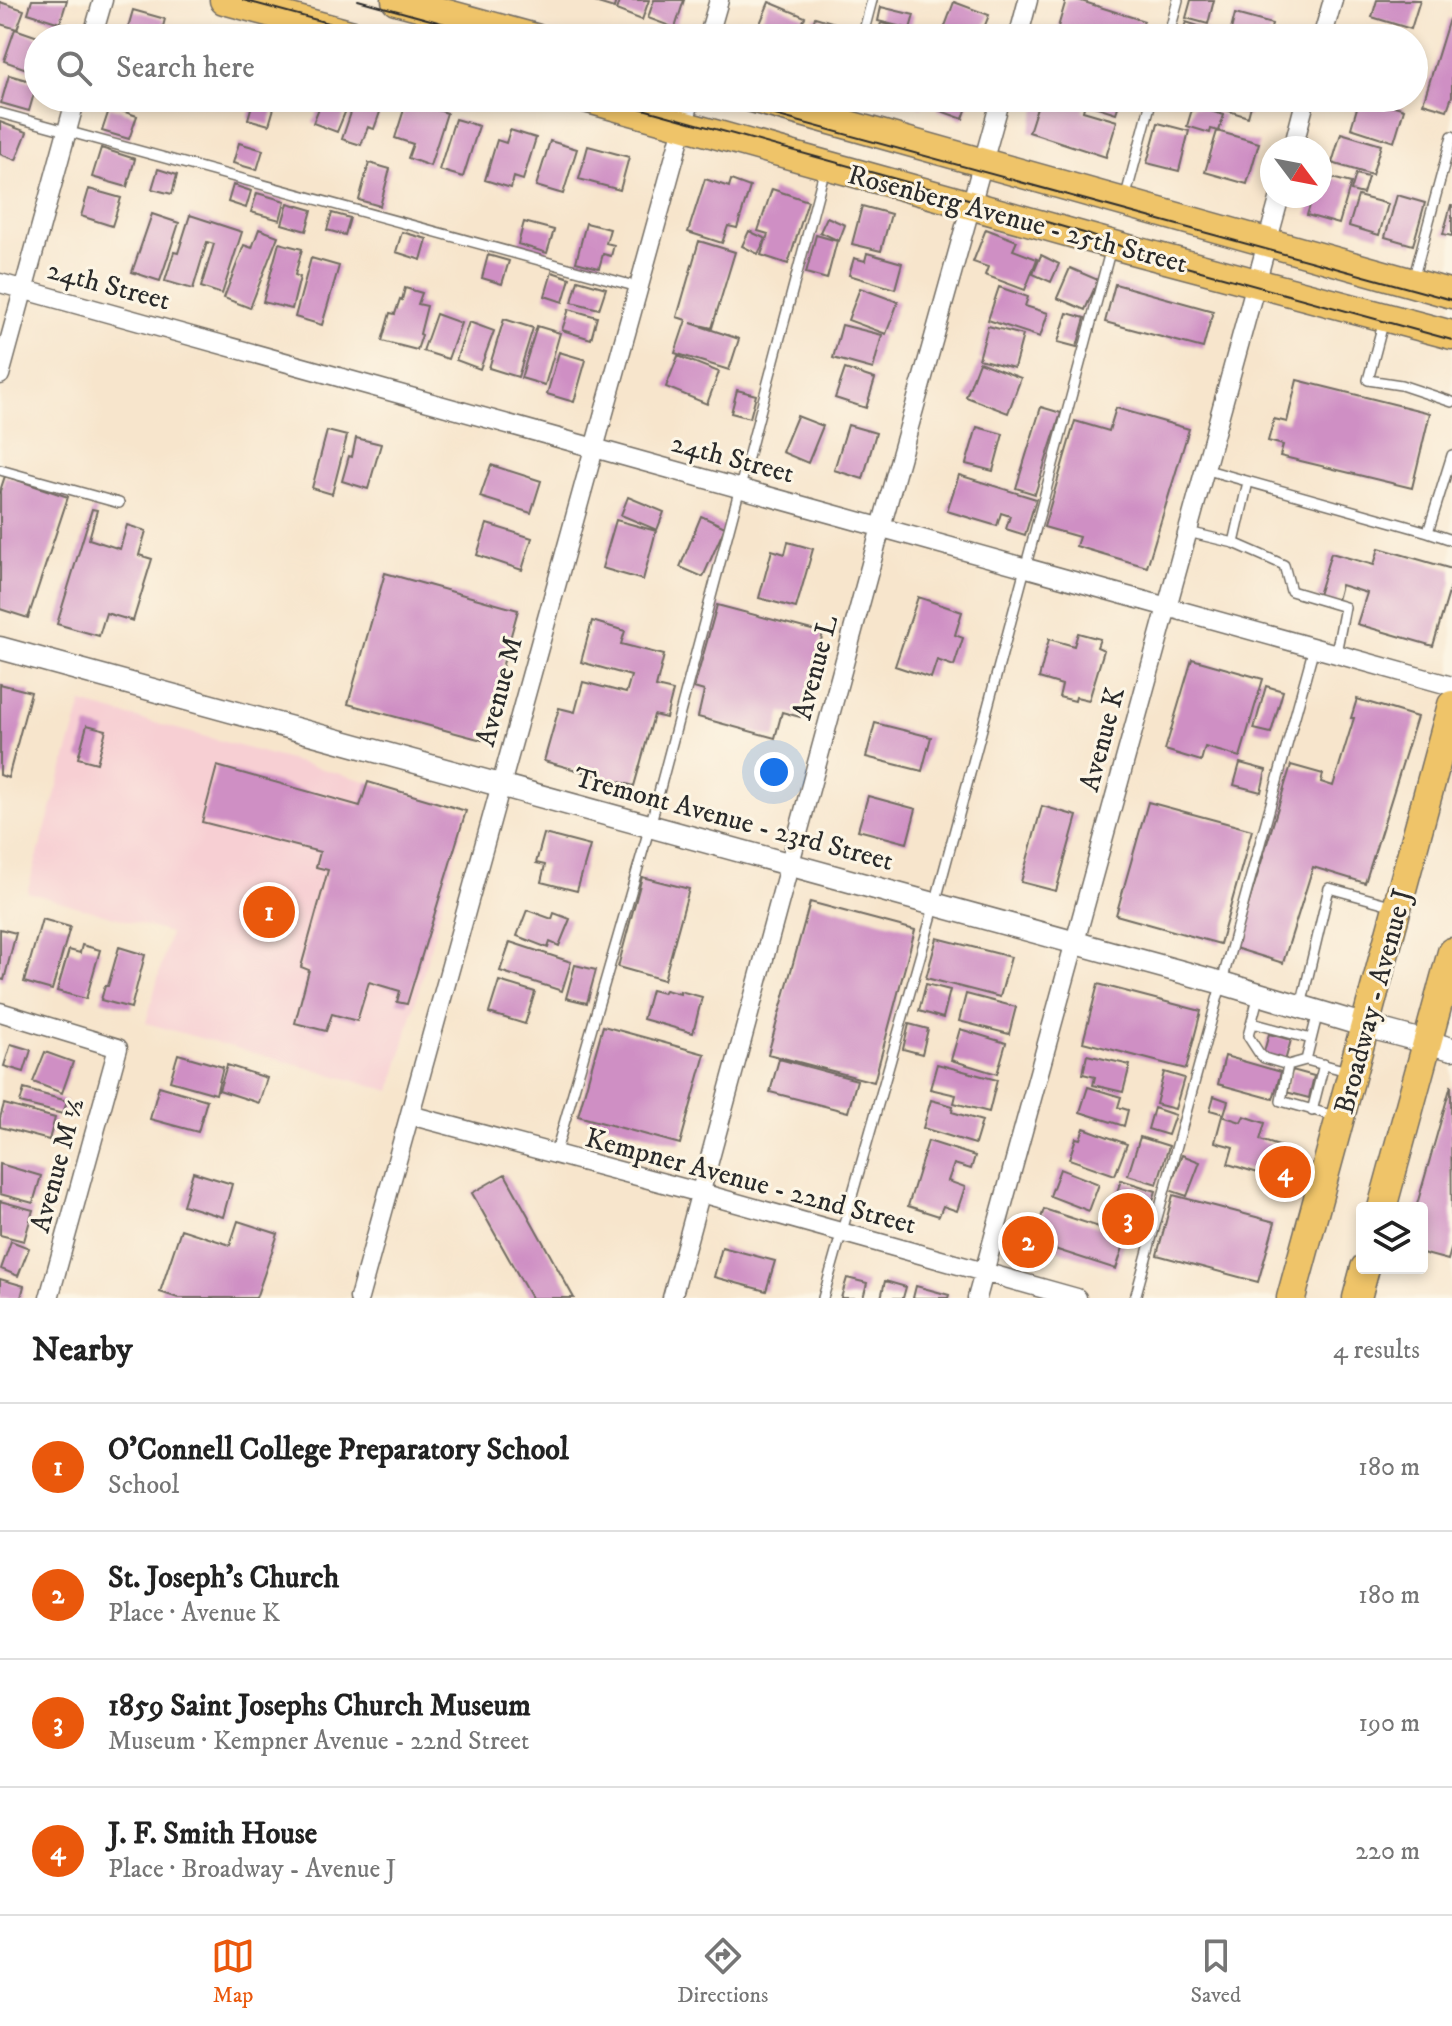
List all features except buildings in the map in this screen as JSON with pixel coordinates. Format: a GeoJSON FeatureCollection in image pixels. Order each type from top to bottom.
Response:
{"type":"FeatureCollection","features":[{"type":"Feature","properties":{"kind":"main road"},"geometry":{"type":"LineString","coordinates":[[224,0],[312,24]]}},
{"type":"Feature","properties":{"kind":"main road"},"geometry":{"type":"LineString","coordinates":[[396,0],[484,24]]}},
{"type":"Feature","properties":{"kind":"main road","name":"Rosenberg Avenue - 25th Street"},"geometry":{"type":"LineString","coordinates":[[690,112],[826,165],[1111,245],[1452,335]]}},
{"type":"Feature","properties":{"kind":"main road","name":"Rosenberg Avenue - 25th Street"},"geometry":{"type":"LineString","coordinates":[[845,112],[983,161],[1452,294]]}},
{"type":"Feature","properties":{"kind":"main road","name":"Broadway - Avenue J"},"geometry":{"type":"LineString","coordinates":[[1291,1298],[1452,705]]}},
{"type":"Feature","properties":{"kind":"main road"},"geometry":{"type":"LineString","coordinates":[[1384,1202],[1440,1046],[1452,952]]}},
{"type":"Feature","properties":{"kind":"main road"},"geometry":{"type":"LineString","coordinates":[[1357,1298],[1363,1274]]}},
{"type":"Feature","properties":{"kind":"street"},"geometry":{"type":"LineString","coordinates":[[96,24],[103,0]]}},
{"type":"Feature","properties":{"kind":"street"},"geometry":{"type":"LineString","coordinates":[[712,24],[719,0]]}},
{"type":"Feature","properties":{"kind":"street"},"geometry":{"type":"LineString","coordinates":[[1022,24],[1028,0]]}},
{"type":"Feature","properties":{"kind":"street"},"geometry":{"type":"LineString","coordinates":[[1326,24],[1333,0]]}},
{"type":"Feature","properties":{"kind":"street"},"geometry":{"type":"LineString","coordinates":[[0,375],[72,112]]}},
{"type":"Feature","properties":{"kind":"street","name":"Avenue M"},"geometry":{"type":"LineString","coordinates":[[359,1298],[687,112]]}},
{"type":"Feature","properties":{"kind":"street","name":"Avenue L"},"geometry":{"type":"LineString","coordinates":[[672,1298],[997,112]]}},
{"type":"Feature","properties":{"kind":"street"},"geometry":{"type":"LineString","coordinates":[[1296,136],[1302,112]]}},
{"type":"Feature","properties":{"kind":"street","name":"Avenue K"},"geometry":{"type":"LineString","coordinates":[[977,1298],[1277,208]]}},
{"type":"Feature","properties":{"kind":"street","name":"24th Street"},"geometry":{"type":"LineString","coordinates":[[0,283],[1452,686]]}},
{"type":"Feature","properties":{"kind":"street","name":"Tremont Avenue - 23rd Street"},"geometry":{"type":"LineString","coordinates":[[0,648],[1074,942],[1440,1046]]}},
{"type":"Feature","properties":{"kind":"street","name":"Avenue M ½"},"geometry":{"type":"LineString","coordinates":[[0,1012],[118,1048],[49,1298]]}},
{"type":"Feature","properties":{"kind":"street","name":"Kempner Avenue - 22nd Street"},"geometry":{"type":"LineString","coordinates":[[410,1115],[1077,1298]]}},
{"type":"Feature","properties":{"kind":"lane"},"geometry":{"type":"LineString","coordinates":[[866,24],[872,0]]}},
{"type":"Feature","properties":{"kind":"lane"},"geometry":{"type":"LineString","coordinates":[[1172,24],[1178,0]]}},
{"type":"Feature","properties":{"kind":"lane"},"geometry":{"type":"LineString","coordinates":[[1124,202],[1148,112]]}},
{"type":"Feature","properties":{"kind":"lane"},"geometry":{"type":"LineString","coordinates":[[0,113],[638,287]]}},
{"type":"Feature","properties":{"kind":"lane"},"geometry":{"type":"LineString","coordinates":[[1412,283],[1452,136]]}},
{"type":"Feature","properties":{"kind":"lane"},"geometry":{"type":"LineString","coordinates":[[555,1155],[650,826],[826,165]]}},
{"type":"Feature","properties":{"kind":"lane"},"geometry":{"type":"LineString","coordinates":[[823,1298],[935,904],[1111,245]]}},
{"type":"Feature","properties":{"kind":"lane"},"geometry":{"type":"LineString","coordinates":[[1385,316],[1368,380],[1401,385],[1452,402]]}},
{"type":"Feature","properties":{"kind":"lane"},"geometry":{"type":"LineString","coordinates":[[1428,532],[1452,455]]}},
{"type":"Feature","properties":{"kind":"lane"},"geometry":{"type":"LineString","coordinates":[[1204,469],[1452,540]]}},
{"type":"Feature","properties":{"kind":"lane"},"geometry":{"type":"LineString","coordinates":[[0,470],[119,503]]}},
{"type":"Feature","properties":{"kind":"lane"},"geometry":{"type":"LineString","coordinates":[[1234,543],[1248,482]]}},
{"type":"Feature","properties":{"kind":"lane"},"geometry":{"type":"LineString","coordinates":[[1187,532],[1234,543],[1284,565],[1291,591],[1345,607],[1336,653]]}},
{"type":"Feature","properties":{"kind":"lane"},"geometry":{"type":"LineString","coordinates":[[1135,1298],[1314,647]]}},
{"type":"Feature","properties":{"kind":"lane"},"geometry":{"type":"LineString","coordinates":[[1306,1060],[1311,1039],[1309,1009],[1329,888],[1398,907]]}},
{"type":"Feature","properties":{"kind":"lane"},"geometry":{"type":"LineString","coordinates":[[1259,994],[1248,1036],[1264,1058],[1288,1065],[1306,1060],[1353,1073]]}},
{"type":"Feature","properties":{"kind":"lane"},"geometry":{"type":"LineString","coordinates":[[1252,1023],[1311,1039]]}},
{"type":"Feature","properties":{"kind":"lane"},"geometry":{"type":"LineString","coordinates":[[1312,1111],[1324,1064]]}},
{"type":"Feature","properties":{"kind":"lane"},"geometry":{"type":"LineString","coordinates":[[1288,1065],[1281,1101],[1340,1118]]}},
{"type":"Feature","properties":{"kind":"shaded area"},"geometry":{"type":"Polygon","coordinates":[[[82,703],[468,809],[391,1091],[146,1023],[170,933],[27,892],[82,703]]]}},
{"type":"Feature","properties":{"kind":"tram line"},"geometry":{"type":"LineString","coordinates":[[243,0],[331,24]]}},
{"type":"Feature","properties":{"kind":"tram line"},"geometry":{"type":"LineString","coordinates":[[358,0],[445,24]]}},
{"type":"Feature","properties":{"kind":"tram line"},"geometry":{"type":"LineString","coordinates":[[654,112],[972,200],[1084,233],[1157,259],[1452,340]]}},
{"type":"Feature","properties":{"kind":"tram line"},"geometry":{"type":"LineString","coordinates":[[764,112],[1452,300]]}},
{"type":"Feature","properties":{"kind":"place","name":"O'Connell College Preparatory School"},"geometry":{"type":"Point","coordinates":[269,912]}},
{"type":"Feature","properties":{"kind":"place","name":"J. F. Smith House"},"geometry":{"type":"Point","coordinates":[1285,1172]}},
{"type":"Feature","properties":{"kind":"place","name":"1859 Saint Josephs Church Museum"},"geometry":{"type":"Point","coordinates":[1128,1219]}},
{"type":"Feature","properties":{"kind":"place","name":"St. Joseph's Church"},"geometry":{"type":"Point","coordinates":[1028,1242]}}]}
